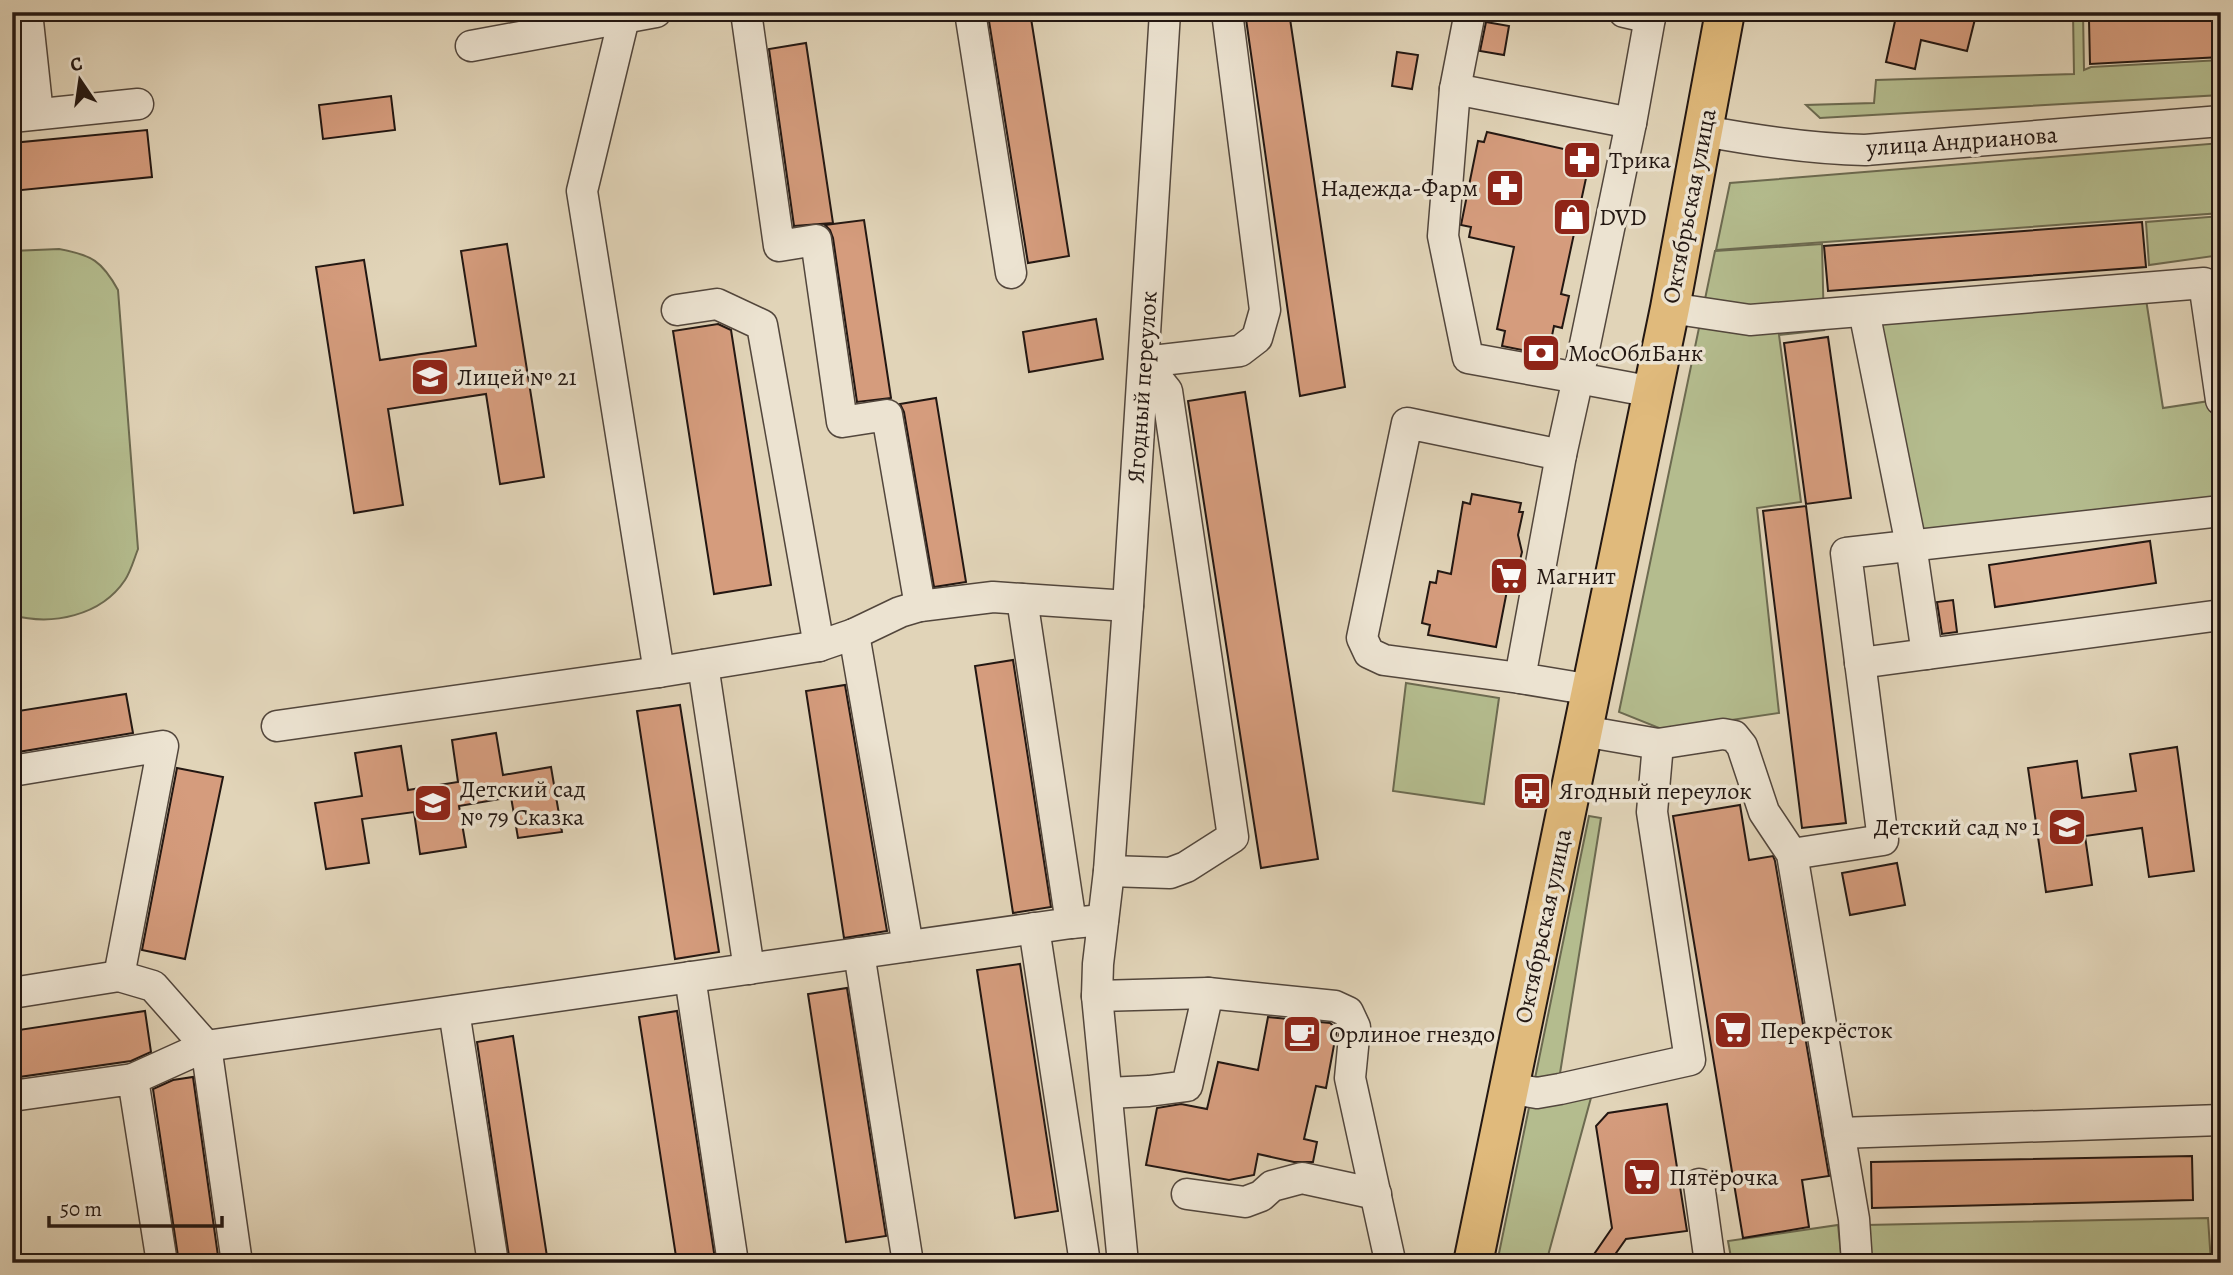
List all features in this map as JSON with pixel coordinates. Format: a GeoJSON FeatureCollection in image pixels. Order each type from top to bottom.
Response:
{"type":"FeatureCollection","features":[{"type":"Feature","properties":{"kind":"main road","name":"Октябрьская улица"},"geometry":{"type":"LineString","coordinates":[[1473,1263],[1670,308],[1725,12]]}},
{"type":"Feature","properties":{"kind":"street"},"geometry":{"type":"LineString","coordinates":[[27,12],[25,116],[138,104]]}},
{"type":"Feature","properties":{"kind":"street"},"geometry":{"type":"LineString","coordinates":[[471,46],[656,12]]}},
{"type":"Feature","properties":{"kind":"street"},"geometry":{"type":"LineString","coordinates":[[746,12],[779,246],[816,240],[842,422],[887,415],[920,606]]}},
{"type":"Feature","properties":{"kind":"street"},"geometry":{"type":"LineString","coordinates":[[970,12],[1011,274]]}},
{"type":"Feature","properties":{"kind":"street","name":"Ягодный переулок"},"geometry":{"type":"LineString","coordinates":[[1123,1263],[1097,996],[1128,606],[1165,12]]}},
{"type":"Feature","properties":{"kind":"street"},"geometry":{"type":"LineString","coordinates":[[1144,362],[1240,351],[1257,338],[1265,310],[1227,12]]}},
{"type":"Feature","properties":{"kind":"street"},"geometry":{"type":"LineString","coordinates":[[1470,12],[1455,89],[1443,236],[1468,358],[1653,392]]}},
{"type":"Feature","properties":{"kind":"street"},"geometry":{"type":"LineString","coordinates":[[1520,678],[1561,455],[1631,123],[1642,14]]}},
{"type":"Feature","properties":{"kind":"street"},"geometry":{"type":"LineString","coordinates":[[624,18],[582,191],[659,672]]}},
{"type":"Feature","properties":{"kind":"street"},"geometry":{"type":"LineString","coordinates":[[1455,89],[1631,123]]}},
{"type":"Feature","properties":{"kind":"street","name":"улица Андрианова"},"geometry":{"type":"LineString","coordinates":[[1704,131],[1777,145],[1865,150],[2221,121]]}},
{"type":"Feature","properties":{"kind":"street"},"geometry":{"type":"LineString","coordinates":[[1670,308],[1750,320],[2204,283],[2221,400]]}},
{"type":"Feature","properties":{"kind":"street"},"geometry":{"type":"LineString","coordinates":[[677,310],[717,304],[762,325],[820,646]]}},
{"type":"Feature","properties":{"kind":"street"},"geometry":{"type":"LineString","coordinates":[[1864,312],[1911,545],[1927,654]]}},
{"type":"Feature","properties":{"kind":"street"},"geometry":{"type":"LineString","coordinates":[[1109,871],[1170,873],[1186,867],[1233,837],[1167,391],[1144,362]]}},
{"type":"Feature","properties":{"kind":"street"},"geometry":{"type":"LineString","coordinates":[[1561,455],[1407,423],[1362,638],[1369,653],[1384,660],[1592,690]]}},
{"type":"Feature","properties":{"kind":"street"},"geometry":{"type":"LineString","coordinates":[[1792,854],[1882,840],[1846,553],[2221,511]]}},
{"type":"Feature","properties":{"kind":"street"},"geometry":{"type":"LineString","coordinates":[[277,726],[659,672],[820,646],[920,606],[993,597],[1128,606]]}},
{"type":"Feature","properties":{"kind":"street"},"geometry":{"type":"LineString","coordinates":[[1022,599],[1071,923]]}},
{"type":"Feature","properties":{"kind":"street"},"geometry":{"type":"LineString","coordinates":[[1860,663],[2221,615]]}},
{"type":"Feature","properties":{"kind":"street"},"geometry":{"type":"LineString","coordinates":[[854,634],[908,946]]}},
{"type":"Feature","properties":{"kind":"street"},"geometry":{"type":"LineString","coordinates":[[703,665],[749,969]]}},
{"type":"Feature","properties":{"kind":"street"},"geometry":{"type":"LineString","coordinates":[[1583,731],[1658,744],[1723,734],[1734,736],[1742,746],[1764,812],[1792,854],[1854,1219],[1857,1263]]}},
{"type":"Feature","properties":{"kind":"street"},"geometry":{"type":"LineString","coordinates":[[1509,1087],[1536,1093],[1690,1060],[1652,812],[1658,744]]}},
{"type":"Feature","properties":{"kind":"street"},"geometry":{"type":"LineString","coordinates":[[12,771],[163,746],[119,976]]}},
{"type":"Feature","properties":{"kind":"street"},"geometry":{"type":"LineString","coordinates":[[12,1096],[132,1079],[206,1046],[1103,920]]}},
{"type":"Feature","properties":{"kind":"street"},"geometry":{"type":"LineString","coordinates":[[1034,928],[1085,1263]]}},
{"type":"Feature","properties":{"kind":"street"},"geometry":{"type":"LineString","coordinates":[[859,953],[908,1263]]}},
{"type":"Feature","properties":{"kind":"street"},"geometry":{"type":"LineString","coordinates":[[12,993],[119,976],[153,986],[206,1046],[237,1263]]}},
{"type":"Feature","properties":{"kind":"street"},"geometry":{"type":"LineString","coordinates":[[690,977],[733,1263]]}},
{"type":"Feature","properties":{"kind":"street"},"geometry":{"type":"LineString","coordinates":[[1097,996],[1208,993],[1335,1006],[1348,1012],[1354,1027],[1350,1078],[1389,1256],[1387,1263]]}},
{"type":"Feature","properties":{"kind":"street"},"geometry":{"type":"LineString","coordinates":[[1107,1093],[1187,1086],[1208,993]]}},
{"type":"Feature","properties":{"kind":"street"},"geometry":{"type":"LineString","coordinates":[[454,1011],[492,1263]]}},
{"type":"Feature","properties":{"kind":"street"},"geometry":{"type":"LineString","coordinates":[[132,1079],[162,1263]]}},
{"type":"Feature","properties":{"kind":"street"},"geometry":{"type":"LineString","coordinates":[[1839,1133],[2221,1120]]}},
{"type":"Feature","properties":{"kind":"street"},"geometry":{"type":"LineString","coordinates":[[1188,1194],[1244,1202],[1262,1196],[1272,1186],[1302,1178],[1376,1194]]}},
{"type":"Feature","properties":{"kind":"street"},"geometry":{"type":"LineString","coordinates":[[1699,1184],[1710,1263]]}},
{"type":"Feature","properties":{"kind":"green space"},"geometry":{"type":"Polygon","coordinates":[[[2073,12],[2083,12],[2084,70],[2091,67],[2221,60],[2221,95],[1820,118],[1806,105],[1874,103],[1876,80],[2074,74],[2073,12]]]}},
{"type":"Feature","properties":{"kind":"green space"},"geometry":{"type":"Polygon","coordinates":[[[2221,143],[2221,213],[1716,250],[1730,183],[2221,143]]]}},
{"type":"Feature","properties":{"kind":"green space"},"geometry":{"type":"Polygon","coordinates":[[[2221,216],[2221,255],[2149,265],[2146,222],[2221,216]]]}},
{"type":"Feature","properties":{"kind":"green space"},"geometry":{"type":"Polygon","coordinates":[[[1822,244],[1824,330],[1779,335],[1801,502],[1757,508],[1779,713],[1664,730],[1619,712],[1715,251],[1822,244]]]}},
{"type":"Feature","properties":{"kind":"green space"},"geometry":{"type":"Polygon","coordinates":[[[59,249],[95,261],[107,272],[118,290],[138,549],[125,580],[103,602],[74,615],[27,618],[12,615],[12,251],[59,249]]]}},
{"type":"Feature","properties":{"kind":"green space"},"geometry":{"type":"Polygon","coordinates":[[[2145,293],[2163,408],[2216,400],[2221,432],[2221,508],[1914,542],[1868,314],[2145,293]]]}},
{"type":"Feature","properties":{"kind":"green space"},"geometry":{"type":"Polygon","coordinates":[[[1406,683],[1499,698],[1484,804],[1393,791],[1406,683]]]}},
{"type":"Feature","properties":{"kind":"green space"},"geometry":{"type":"Polygon","coordinates":[[[1589,816],[1601,818],[1557,1092],[1595,1083],[1546,1263],[1497,1263],[1589,816]]]}},
{"type":"Feature","properties":{"kind":"green space"},"geometry":{"type":"Polygon","coordinates":[[[2208,1218],[2211,1263],[1869,1263],[1866,1225],[2208,1218]]]}},
{"type":"Feature","properties":{"kind":"green space"},"geometry":{"type":"Polygon","coordinates":[[[1838,1225],[1842,1263],[1732,1263],[1728,1241],[1838,1225]]]}},
{"type":"Feature","properties":{"kind":"building"},"geometry":{"type":"Polygon","coordinates":[[[1030,12],[1069,256],[1028,263],[988,15],[1030,12]]]}},
{"type":"Feature","properties":{"kind":"building"},"geometry":{"type":"Polygon","coordinates":[[[1245,12],[1289,12],[1345,387],[1300,396],[1245,12]]]}},
{"type":"Feature","properties":{"kind":"building"},"geometry":{"type":"Polygon","coordinates":[[[1897,12],[1963,12],[1976,15],[1967,51],[1921,40],[1915,69],[1886,62],[1897,12]]]}},
{"type":"Feature","properties":{"kind":"building"},"geometry":{"type":"Polygon","coordinates":[[[2221,12],[2221,57],[2090,64],[2089,20],[2221,12]]]}},
{"type":"Feature","properties":{"kind":"building"},"geometry":{"type":"Polygon","coordinates":[[[1486,22],[1509,26],[1504,55],[1480,51],[1486,22]]]}},
{"type":"Feature","properties":{"kind":"building"},"geometry":{"type":"Polygon","coordinates":[[[806,43],[833,223],[794,226],[769,49],[806,43]]]}},
{"type":"Feature","properties":{"kind":"building"},"geometry":{"type":"Polygon","coordinates":[[[1397,52],[1418,55],[1412,89],[1392,86],[1397,52]]]}},
{"type":"Feature","properties":{"kind":"building"},"geometry":{"type":"Polygon","coordinates":[[[391,96],[395,130],[323,139],[319,105],[391,96]]]}},
{"type":"Feature","properties":{"kind":"building"},"geometry":{"type":"Polygon","coordinates":[[[147,130],[152,177],[12,191],[12,143],[147,130]]]}},
{"type":"Feature","properties":{"kind":"building"},"geometry":{"type":"Polygon","coordinates":[[[1487,132],[1591,155],[1561,294],[1569,296],[1562,328],[1554,326],[1548,355],[1502,346],[1505,331],[1497,329],[1514,247],[1469,237],[1471,227],[1461,225],[1478,141],[1484,142],[1487,132]]]}},
{"type":"Feature","properties":{"kind":"building"},"geometry":{"type":"Polygon","coordinates":[[[864,220],[891,398],[857,402],[833,238],[825,225],[864,220]]]}},
{"type":"Feature","properties":{"kind":"building"},"geometry":{"type":"Polygon","coordinates":[[[2142,222],[2146,267],[1828,291],[1824,246],[2142,222]]]}},
{"type":"Feature","properties":{"kind":"building","name":"Лицей № 21"},"geometry":{"type":"Polygon","coordinates":[[[507,244],[544,477],[500,484],[486,394],[388,409],[403,505],[354,513],[316,267],[364,260],[380,360],[476,346],[461,251],[507,244]]]}},
{"type":"Feature","properties":{"kind":"building"},"geometry":{"type":"Polygon","coordinates":[[[1096,319],[1103,359],[1029,372],[1023,332],[1096,319]]]}},
{"type":"Feature","properties":{"kind":"building"},"geometry":{"type":"Polygon","coordinates":[[[718,324],[731,330],[771,585],[714,594],[673,331],[718,324]]]}},
{"type":"Feature","properties":{"kind":"building"},"geometry":{"type":"Polygon","coordinates":[[[1828,337],[1851,498],[1806,504],[1784,343],[1828,337]]]}},
{"type":"Feature","properties":{"kind":"building"},"geometry":{"type":"Polygon","coordinates":[[[1245,392],[1318,859],[1261,868],[1188,401],[1245,392]]]}},
{"type":"Feature","properties":{"kind":"building"},"geometry":{"type":"Polygon","coordinates":[[[936,398],[966,582],[934,587],[904,412],[900,404],[936,398]]]}},
{"type":"Feature","properties":{"kind":"building"},"geometry":{"type":"Polygon","coordinates":[[[1472,494],[1521,503],[1519,512],[1523,512],[1518,535],[1522,552],[1520,560],[1511,570],[1496,647],[1428,635],[1430,625],[1422,623],[1430,582],[1436,583],[1438,571],[1451,574],[1463,502],[1470,504],[1472,494]]]}},
{"type":"Feature","properties":{"kind":"building"},"geometry":{"type":"Polygon","coordinates":[[[1806,506],[1846,823],[1802,828],[1763,511],[1806,506]]]}},
{"type":"Feature","properties":{"kind":"building"},"geometry":{"type":"Polygon","coordinates":[[[2150,541],[2156,583],[1995,607],[1989,565],[2150,541]]]}},
{"type":"Feature","properties":{"kind":"building"},"geometry":{"type":"Polygon","coordinates":[[[1953,600],[1957,632],[1942,634],[1937,602],[1953,600]]]}},
{"type":"Feature","properties":{"kind":"building"},"geometry":{"type":"Polygon","coordinates":[[[1013,660],[1051,907],[1013,913],[975,666],[1013,660]]]}},
{"type":"Feature","properties":{"kind":"building"},"geometry":{"type":"Polygon","coordinates":[[[845,685],[887,931],[844,938],[806,691],[845,685]]]}},
{"type":"Feature","properties":{"kind":"building"},"geometry":{"type":"Polygon","coordinates":[[[126,694],[133,733],[12,753],[12,712],[126,694]]]}},
{"type":"Feature","properties":{"kind":"building"},"geometry":{"type":"Polygon","coordinates":[[[680,705],[719,952],[675,959],[637,711],[680,705]]]}},
{"type":"Feature","properties":{"kind":"building"},"geometry":{"type":"Polygon","coordinates":[[[496,733],[503,775],[551,767],[562,832],[518,838],[511,797],[459,806],[466,847],[420,854],[414,812],[362,819],[369,863],[326,869],[315,803],[362,796],[355,753],[401,746],[408,790],[458,782],[452,740],[496,733]]]}},
{"type":"Feature","properties":{"kind":"building"},"geometry":{"type":"Polygon","coordinates":[[[2177,747],[2194,871],[2149,877],[2142,828],[2085,836],[2092,885],[2046,892],[2028,768],[2077,761],[2082,798],[2136,791],[2130,754],[2177,747]]]}},
{"type":"Feature","properties":{"kind":"building"},"geometry":{"type":"Polygon","coordinates":[[[177,768],[223,777],[185,959],[142,950],[177,768]]]}},
{"type":"Feature","properties":{"kind":"building"},"geometry":{"type":"Polygon","coordinates":[[[1740,805],[1749,860],[1773,856],[1775,861],[1829,1176],[1802,1180],[1809,1227],[1743,1238],[1673,816],[1740,805]]]}},
{"type":"Feature","properties":{"kind":"building"},"geometry":{"type":"Polygon","coordinates":[[[1897,863],[1905,905],[1850,915],[1842,873],[1897,863]]]}},
{"type":"Feature","properties":{"kind":"building"},"geometry":{"type":"Polygon","coordinates":[[[1020,964],[1058,1211],[1015,1218],[977,970],[1020,964]]]}},
{"type":"Feature","properties":{"kind":"building"},"geometry":{"type":"Polygon","coordinates":[[[847,988],[886,1236],[846,1242],[808,994],[847,988]]]}},
{"type":"Feature","properties":{"kind":"building"},"geometry":{"type":"Polygon","coordinates":[[[145,1011],[151,1052],[131,1061],[12,1078],[12,1031],[145,1011]]]}},
{"type":"Feature","properties":{"kind":"building"},"geometry":{"type":"Polygon","coordinates":[[[677,1011],[715,1259],[690,1263],[677,1263],[639,1017],[677,1011]]]}},
{"type":"Feature","properties":{"kind":"building"},"geometry":{"type":"Polygon","coordinates":[[[1268,1017],[1330,1023],[1337,1029],[1326,1088],[1316,1086],[1304,1139],[1317,1142],[1313,1162],[1294,1162],[1258,1154],[1254,1175],[1229,1180],[1146,1165],[1157,1108],[1181,1104],[1207,1109],[1218,1062],[1258,1070],[1268,1017]]]}},
{"type":"Feature","properties":{"kind":"building"},"geometry":{"type":"Polygon","coordinates":[[[513,1036],[548,1263],[510,1263],[477,1042],[513,1036]]]}},
{"type":"Feature","properties":{"kind":"building"},"geometry":{"type":"Polygon","coordinates":[[[193,1077],[219,1263],[179,1263],[153,1089],[173,1080],[193,1077]]]}},
{"type":"Feature","properties":{"kind":"building","name":"Пятёрочка"},"geometry":{"type":"Polygon","coordinates":[[[1667,1104],[1687,1231],[1626,1239],[1609,1263],[1588,1263],[1612,1228],[1596,1126],[1608,1113],[1667,1104]]]}},
{"type":"Feature","properties":{"kind":"building"},"geometry":{"type":"Polygon","coordinates":[[[2192,1156],[2193,1200],[1872,1208],[1871,1162],[2192,1156]]]}},
{"type":"Feature","properties":{"kind":"place","name":"Трика"},"geometry":{"type":"Point","coordinates":[1582,160]}},
{"type":"Feature","properties":{"kind":"place","name":"Надежда-Фарм"},"geometry":{"type":"Point","coordinates":[1505,188]}},
{"type":"Feature","properties":{"kind":"place","name":"DVD"},"geometry":{"type":"Point","coordinates":[1572,217]}},
{"type":"Feature","properties":{"kind":"place","name":"МосОблБанк"},"geometry":{"type":"Point","coordinates":[1541,353]}},
{"type":"Feature","properties":{"kind":"place","name":"Лицей № 21"},"geometry":{"type":"Point","coordinates":[430,377]}},
{"type":"Feature","properties":{"kind":"place","name":"Магнит"},"geometry":{"type":"Point","coordinates":[1509,576]}},
{"type":"Feature","properties":{"kind":"place","name":"Ягодный переулок"},"geometry":{"type":"Point","coordinates":[1532,791]}},
{"type":"Feature","properties":{"kind":"place","name":"Детский сад № 79 Сказка"},"geometry":{"type":"Point","coordinates":[433,803]}},
{"type":"Feature","properties":{"kind":"place","name":"Детский сад № 1"},"geometry":{"type":"Point","coordinates":[2067,827]}},
{"type":"Feature","properties":{"kind":"place","name":"Перекрёсток"},"geometry":{"type":"Point","coordinates":[1733,1030]}},
{"type":"Feature","properties":{"kind":"place","name":"Орлиное гнездо"},"geometry":{"type":"Point","coordinates":[1302,1034]}},
{"type":"Feature","properties":{"kind":"place","name":"Пятёрочка"},"geometry":{"type":"Point","coordinates":[1642,1177]}}]}
